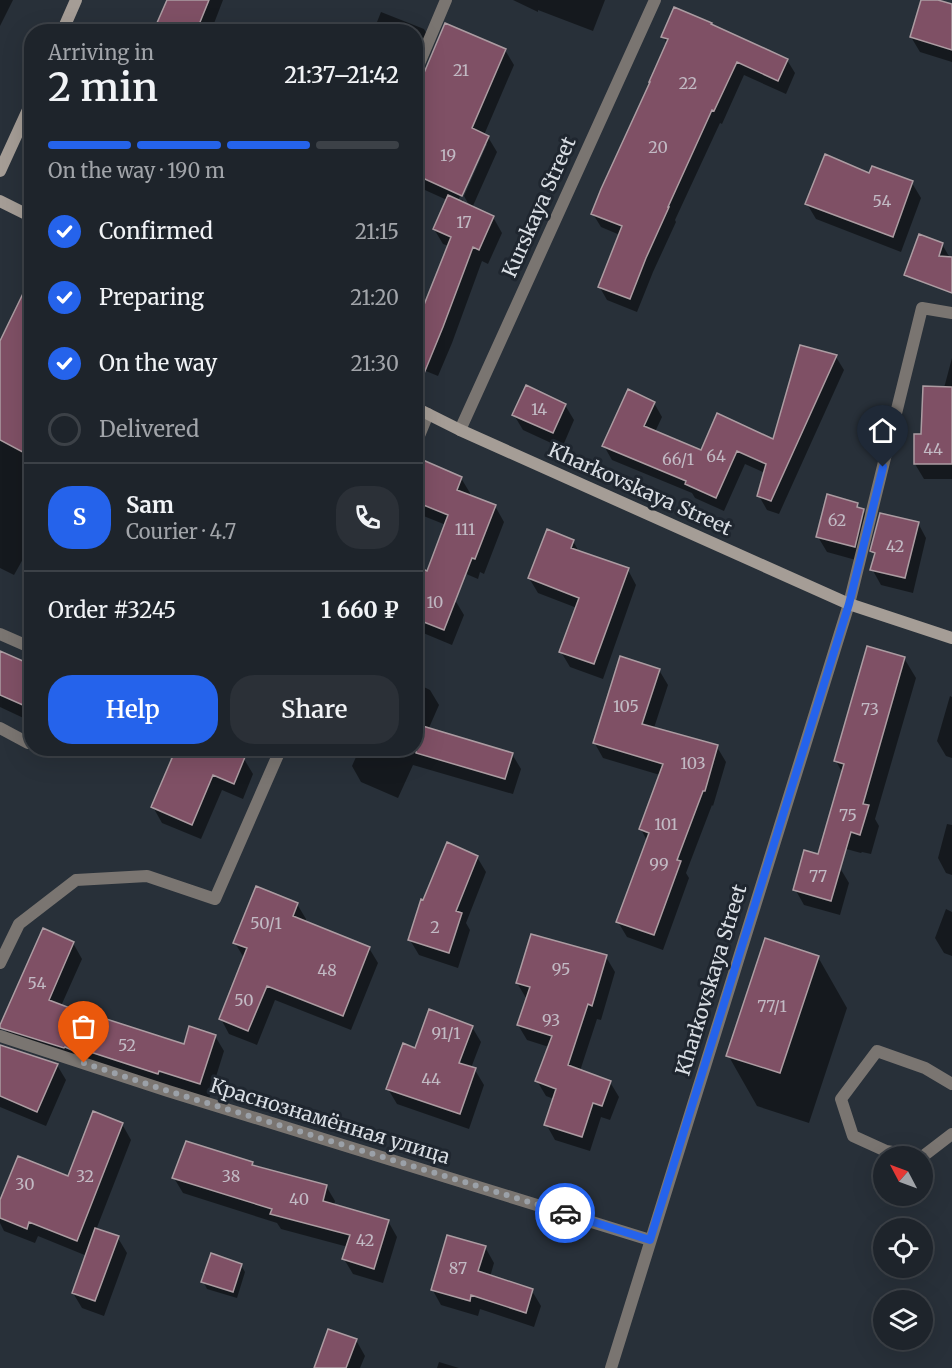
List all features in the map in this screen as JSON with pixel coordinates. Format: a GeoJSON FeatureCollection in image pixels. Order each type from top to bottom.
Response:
{"type":"FeatureCollection","features":[{"type":"Feature","properties":{"kind":"street"},"geometry":{"type":"LineString","coordinates":[[66,24],[76,0]]}},
{"type":"Feature","properties":{"kind":"street"},"geometry":{"type":"LineString","coordinates":[[423,54],[446,0]]}},
{"type":"Feature","properties":{"kind":"street","name":"Kurskaya Street"},"geometry":{"type":"LineString","coordinates":[[460,430],[654,0]]}},
{"type":"Feature","properties":{"kind":"street"},"geometry":{"type":"LineString","coordinates":[[0,171],[24,118]]}},
{"type":"Feature","properties":{"kind":"street"},"geometry":{"type":"LineString","coordinates":[[0,201],[24,213]]}},
{"type":"Feature","properties":{"kind":"street"},"geometry":{"type":"LineString","coordinates":[[849,604],[922,308],[952,313]]}},
{"type":"Feature","properties":{"kind":"street","name":"Kharkovskaya Street"},"geometry":{"type":"LineString","coordinates":[[423,412],[849,604],[952,638]]}},
{"type":"Feature","properties":{"kind":"street"},"geometry":{"type":"LineString","coordinates":[[423,426],[428,414]]}},
{"type":"Feature","properties":{"kind":"street","name":"Kharkovskaya Street"},"geometry":{"type":"LineString","coordinates":[[611,1368],[849,604]]}},
{"type":"Feature","properties":{"kind":"street"},"geometry":{"type":"LineString","coordinates":[[0,634],[24,644]]}},
{"type":"Feature","properties":{"kind":"street"},"geometry":{"type":"LineString","coordinates":[[0,728],[24,739]]}},
{"type":"Feature","properties":{"kind":"street"},"geometry":{"type":"LineString","coordinates":[[0,963],[19,924],[76,880],[147,876],[215,899],[278,756]]}},
{"type":"Feature","properties":{"kind":"street","name":"Краснознамённая улица"},"geometry":{"type":"LineString","coordinates":[[0,1036],[168,1091],[650,1240]]}},
{"type":"Feature","properties":{"kind":"street"},"geometry":{"type":"LineString","coordinates":[[875,1146],[853,1136],[842,1099],[877,1051],[925,1068],[952,1084]]}},
{"type":"Feature","properties":{"kind":"street"},"geometry":{"type":"LineString","coordinates":[[933,1149],[952,1134]]}},
{"type":"Feature","properties":{"kind":"building"},"geometry":{"type":"Polygon","coordinates":[[[167,0],[209,0],[199,24],[156,24],[167,0]]]}},
{"type":"Feature","properties":{"kind":"building"},"geometry":{"type":"Polygon","coordinates":[[[921,0],[938,0],[952,4],[952,50],[910,37],[921,0]]]}},
{"type":"Feature","properties":{"kind":"building"},"geometry":{"type":"Polygon","coordinates":[[[674,7],[788,59],[778,81],[737,62],[714,111],[712,110],[668,207],[630,299],[598,287],[622,226],[591,214],[668,39],[661,37],[674,7]]]}},
{"type":"Feature","properties":{"kind":"building"},"geometry":{"type":"Polygon","coordinates":[[[445,23],[506,49],[472,128],[489,136],[462,196],[423,178],[423,75],[445,23]]]}},
{"type":"Feature","properties":{"kind":"building"},"geometry":{"type":"Polygon","coordinates":[[[825,154],[869,173],[872,166],[913,181],[893,237],[805,204],[825,154]]]}},
{"type":"Feature","properties":{"kind":"building"},"geometry":{"type":"Polygon","coordinates":[[[448,195],[494,216],[479,250],[473,247],[423,376],[423,307],[451,237],[433,229],[448,195]]]}},
{"type":"Feature","properties":{"kind":"building"},"geometry":{"type":"Polygon","coordinates":[[[919,234],[943,243],[939,256],[952,257],[952,293],[904,275],[919,234]]]}},
{"type":"Feature","properties":{"kind":"building"},"geometry":{"type":"Polygon","coordinates":[[[24,292],[24,453],[0,440],[0,341],[24,292]]]}},
{"type":"Feature","properties":{"kind":"building"},"geometry":{"type":"Polygon","coordinates":[[[800,345],[837,355],[771,501],[757,496],[766,464],[737,451],[716,498],[685,484],[686,481],[602,446],[628,389],[655,402],[644,426],[701,450],[717,413],[773,439],[800,345]]]}},
{"type":"Feature","properties":{"kind":"building"},"geometry":{"type":"Polygon","coordinates":[[[526,385],[566,404],[553,433],[512,415],[526,385]]]}},
{"type":"Feature","properties":{"kind":"building"},"geometry":{"type":"Polygon","coordinates":[[[923,386],[952,387],[952,464],[914,464],[914,434],[921,434],[923,386]]]}},
{"type":"Feature","properties":{"kind":"building"},"geometry":{"type":"Polygon","coordinates":[[[423,460],[462,477],[457,490],[496,505],[475,559],[472,558],[444,630],[423,622],[423,569],[427,571],[448,515],[423,505],[423,460]]]}},
{"type":"Feature","properties":{"kind":"building"},"geometry":{"type":"Polygon","coordinates":[[[827,494],[858,503],[857,507],[864,509],[855,547],[816,537],[827,494]]]}},
{"type":"Feature","properties":{"kind":"building"},"geometry":{"type":"Polygon","coordinates":[[[880,513],[919,522],[905,578],[870,570],[875,553],[870,551],[880,513]]]}},
{"type":"Feature","properties":{"kind":"building"},"geometry":{"type":"Polygon","coordinates":[[[547,529],[574,540],[571,548],[629,568],[594,664],[559,652],[579,598],[528,578],[547,529]]]}},
{"type":"Feature","properties":{"kind":"building"},"geometry":{"type":"Polygon","coordinates":[[[867,646],[905,657],[863,804],[869,805],[860,835],[851,832],[831,901],[793,890],[804,850],[818,854],[844,764],[834,761],[867,646]]]}},
{"type":"Feature","properties":{"kind":"building"},"geometry":{"type":"Polygon","coordinates":[[[0,651],[24,662],[24,706],[0,695],[0,651]]]}},
{"type":"Feature","properties":{"kind":"building"},"geometry":{"type":"Polygon","coordinates":[[[620,656],[660,669],[642,724],[718,745],[705,791],[703,791],[677,860],[681,861],[654,935],[616,922],[649,833],[639,829],[663,764],[593,743],[620,656]]]}},
{"type":"Feature","properties":{"kind":"building"},"geometry":{"type":"Polygon","coordinates":[[[423,726],[513,753],[505,779],[423,755],[423,726]]]}},
{"type":"Feature","properties":{"kind":"building"},"geometry":{"type":"Polygon","coordinates":[[[168,756],[245,757],[234,784],[213,775],[192,825],[151,807],[172,758],[168,756]]]}},
{"type":"Feature","properties":{"kind":"building"},"geometry":{"type":"Polygon","coordinates":[[[447,842],[478,856],[456,911],[462,913],[449,953],[408,940],[421,899],[423,900],[447,842]]]}},
{"type":"Feature","properties":{"kind":"building"},"geometry":{"type":"Polygon","coordinates":[[[256,886],[298,903],[293,916],[370,947],[343,1016],[267,986],[248,1031],[219,1019],[247,948],[233,943],[256,886]]]}},
{"type":"Feature","properties":{"kind":"building"},"geometry":{"type":"Polygon","coordinates":[[[43,928],[74,942],[49,1000],[96,1018],[97,1016],[184,1044],[189,1026],[216,1035],[200,1084],[159,1071],[158,1074],[75,1047],[74,1051],[0,1028],[43,928]]]}},
{"type":"Feature","properties":{"kind":"building"},"geometry":{"type":"Polygon","coordinates":[[[531,934],[607,955],[592,1006],[588,1004],[568,1065],[611,1081],[602,1106],[593,1103],[582,1137],[544,1125],[556,1089],[535,1081],[552,1036],[517,1025],[530,987],[516,983],[531,934]]]}},
{"type":"Feature","properties":{"kind":"building"},"geometry":{"type":"Polygon","coordinates":[[[765,938],[819,956],[780,1073],[726,1056],[765,938]]]}},
{"type":"Feature","properties":{"kind":"building"},"geometry":{"type":"Polygon","coordinates":[[[429,1009],[473,1026],[459,1063],[476,1068],[460,1114],[386,1089],[403,1043],[415,1048],[429,1009]]]}},
{"type":"Feature","properties":{"kind":"building"},"geometry":{"type":"Polygon","coordinates":[[[0,1045],[58,1064],[37,1112],[0,1096],[0,1045]]]}},
{"type":"Feature","properties":{"kind":"building"},"geometry":{"type":"Polygon","coordinates":[[[93,1111],[123,1123],[77,1241],[29,1222],[27,1229],[0,1218],[0,1200],[18,1156],[68,1176],[93,1111]]]}},
{"type":"Feature","properties":{"kind":"building"},"geometry":{"type":"Polygon","coordinates":[[[186,1141],[253,1162],[252,1165],[327,1185],[323,1201],[389,1220],[374,1269],[342,1259],[350,1235],[270,1214],[272,1209],[172,1178],[186,1141]]]}},
{"type":"Feature","properties":{"kind":"building"},"geometry":{"type":"Polygon","coordinates":[[[95,1228],[119,1236],[95,1301],[72,1293],[95,1228]]]}},
{"type":"Feature","properties":{"kind":"building"},"geometry":{"type":"Polygon","coordinates":[[[447,1235],[486,1246],[478,1271],[533,1289],[526,1313],[471,1295],[470,1301],[431,1290],[447,1235]]]}},
{"type":"Feature","properties":{"kind":"building"},"geometry":{"type":"Polygon","coordinates":[[[211,1253],[242,1264],[233,1292],[201,1282],[211,1253]]]}},
{"type":"Feature","properties":{"kind":"building"},"geometry":{"type":"Polygon","coordinates":[[[328,1329],[357,1339],[346,1368],[314,1368],[328,1329]]]}},
{"type":"Feature","properties":{"kind":"way so far"},"geometry":{"type":"LineString","coordinates":[[84,1063],[565,1213]]}},
{"type":"Feature","properties":{"kind":"route"},"geometry":{"type":"LineString","coordinates":[[565,1213],[650,1240],[849,604],[883,467]]}}]}
